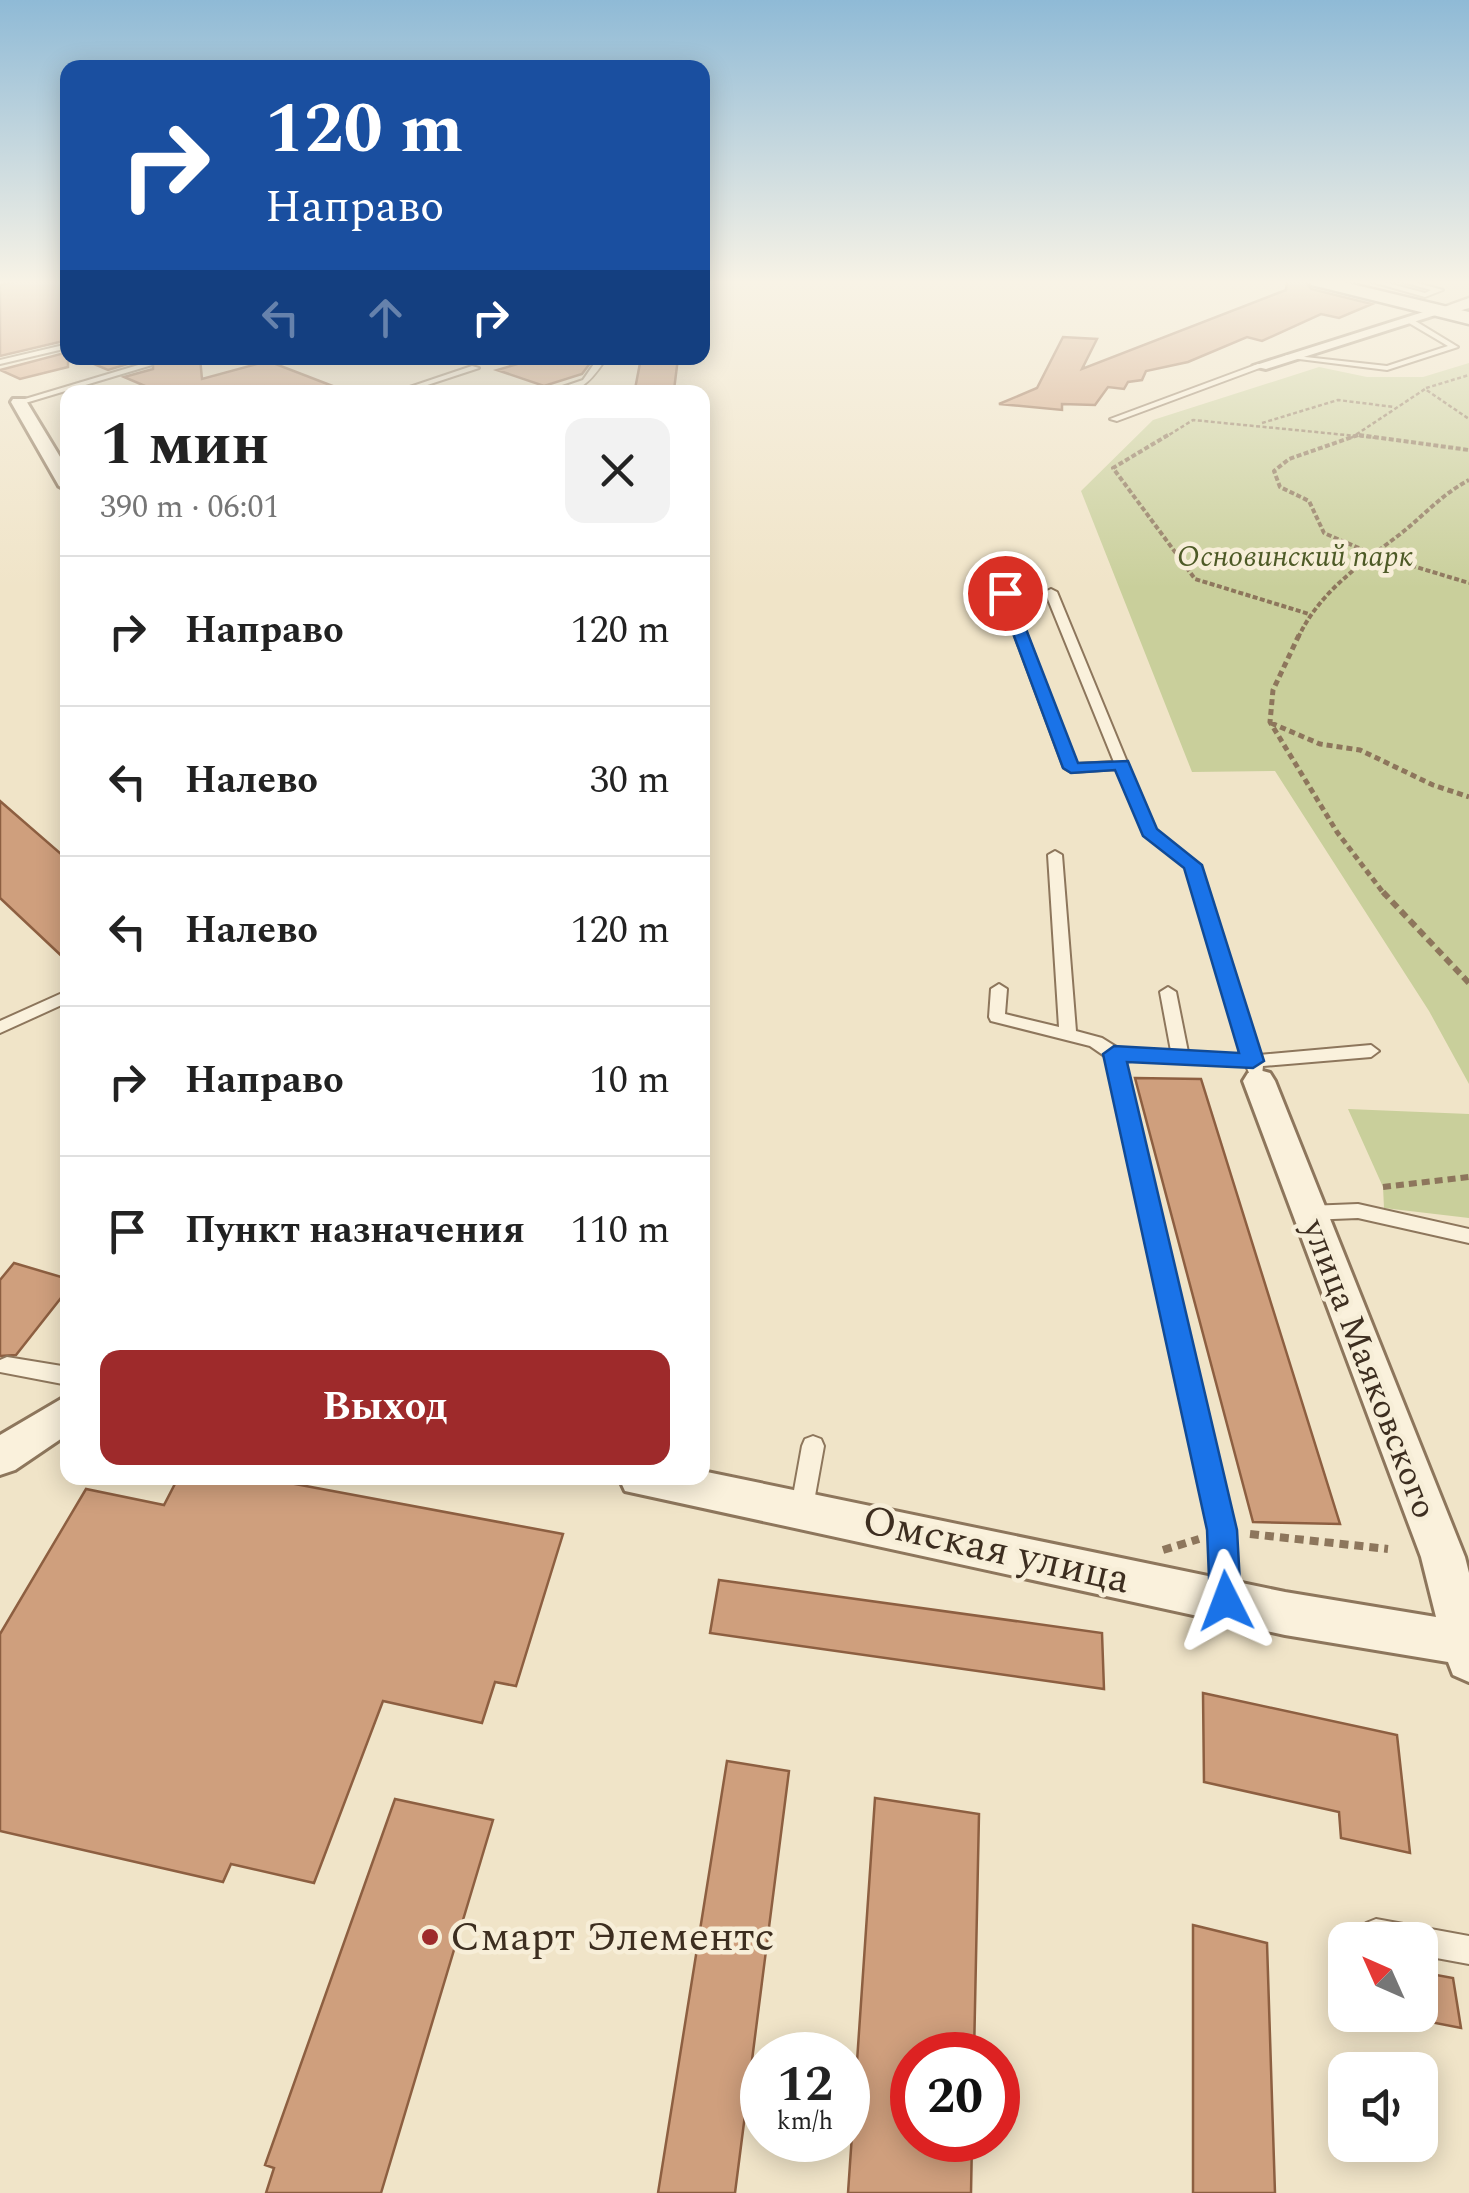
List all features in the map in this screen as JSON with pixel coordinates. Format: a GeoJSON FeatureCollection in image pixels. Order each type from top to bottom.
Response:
{"type":"FeatureCollection","features":[{"type":"Feature","properties":{"kind":"street"},"geometry":{"type":"LineString","coordinates":[[18,402],[60,473]]}},
{"type":"Feature","properties":{"kind":"street","name":"улица Маяковского"},"geometry":{"type":"LineString","coordinates":[[1256,1071],[1443,1557],[1468,1648]]}},
{"type":"Feature","properties":{"kind":"street"},"geometry":{"type":"LineString","coordinates":[[0,1457],[60,1417]]}},
{"type":"Feature","properties":{"kind":"street","name":"Омская улица"},"geometry":{"type":"LineString","coordinates":[[679,1485],[802,1507],[1226,1601],[1468,1648]]}},
{"type":"Feature","properties":{"kind":"lane"},"geometry":{"type":"LineString","coordinates":[[1114,419],[1213,383]]}},
{"type":"Feature","properties":{"kind":"lane"},"geometry":{"type":"LineString","coordinates":[[18,402],[60,390]]}},
{"type":"Feature","properties":{"kind":"lane"},"geometry":{"type":"LineString","coordinates":[[1051,592],[1149,832],[1193,865],[1256,1071]]}},
{"type":"Feature","properties":{"kind":"lane"},"geometry":{"type":"LineString","coordinates":[[1005,593],[1071,768],[1122,764]]}},
{"type":"Feature","properties":{"kind":"lane"},"geometry":{"type":"LineString","coordinates":[[1055,855],[1068,1035]]}},
{"type":"Feature","properties":{"kind":"lane"},"geometry":{"type":"LineString","coordinates":[[999,989],[996,1017],[1096,1042],[1114,1054],[1181,1057],[1256,1071],[1371,1051]]}},
{"type":"Feature","properties":{"kind":"lane"},"geometry":{"type":"LineString","coordinates":[[1168,992],[1181,1057]]}},
{"type":"Feature","properties":{"kind":"lane"},"geometry":{"type":"LineString","coordinates":[[0,1028],[60,999]]}},
{"type":"Feature","properties":{"kind":"lane"},"geometry":{"type":"LineString","coordinates":[[1114,1054],[1222,1530],[1226,1601]]}},
{"type":"Feature","properties":{"kind":"lane"},"geometry":{"type":"LineString","coordinates":[[1308,1214],[1358,1211],[1469,1236]]}},
{"type":"Feature","properties":{"kind":"lane"},"geometry":{"type":"LineString","coordinates":[[8,1366],[60,1375]]}},
{"type":"Feature","properties":{"kind":"lane"},"geometry":{"type":"LineString","coordinates":[[802,1507],[812,1446]]}},
{"type":"Feature","properties":{"kind":"lane"},"geometry":{"type":"LineString","coordinates":[[1438,1945],[1469,1950]]}},
{"type":"Feature","properties":{"kind":"path"},"geometry":{"type":"LineString","coordinates":[[1441,383],[1394,407],[1358,435],[1289,459],[1274,471],[1280,488],[1308,501],[1324,533],[1370,553],[1469,584]]}},
{"type":"Feature","properties":{"kind":"path"},"geometry":{"type":"LineString","coordinates":[[1425,388],[1469,419]]}},
{"type":"Feature","properties":{"kind":"path"},"geometry":{"type":"LineString","coordinates":[[1256,425],[1311,402],[1334,398],[1394,407]]}},
{"type":"Feature","properties":{"kind":"path"},"geometry":{"type":"LineString","coordinates":[[1309,614],[1195,579],[1113,468],[1193,420],[1469,450]]}},
{"type":"Feature","properties":{"kind":"path"},"geometry":{"type":"LineString","coordinates":[[1469,480],[1450,490],[1394,539],[1370,553],[1309,614],[1273,690],[1270,722],[1337,832],[1402,916],[1469,983]]}},
{"type":"Feature","properties":{"kind":"path"},"geometry":{"type":"LineString","coordinates":[[1270,722],[1320,744],[1360,750],[1433,785],[1469,797]]}},
{"type":"Feature","properties":{"kind":"path"},"geometry":{"type":"LineString","coordinates":[[1383,1187],[1469,1177]]}},
{"type":"Feature","properties":{"kind":"path"},"geometry":{"type":"LineString","coordinates":[[1146,1548],[1165,1550],[1222,1530],[1388,1549]]}},
{"type":"Feature","properties":{"kind":"green space","name":"Основинский парк"},"geometry":{"type":"Polygon","coordinates":[[[1268,383],[1469,383],[1469,1084],[1429,1011],[1275,771],[1192,772],[1081,491],[1153,420],[1268,383]]]}},
{"type":"Feature","properties":{"kind":"green space"},"geometry":{"type":"Polygon","coordinates":[[[1348,1109],[1469,1114],[1469,1218],[1384,1208],[1383,1187],[1348,1109]]]}},
{"type":"Feature","properties":{"kind":"building"},"geometry":{"type":"Polygon","coordinates":[[[139,383],[330,385],[143,385],[139,383]]]}},
{"type":"Feature","properties":{"kind":"building"},"geometry":{"type":"Polygon","coordinates":[[[636,383],[675,383],[675,385],[636,383]]]}},
{"type":"Feature","properties":{"kind":"building"},"geometry":{"type":"Polygon","coordinates":[[[1039,383],[1127,383],[1124,389],[1108,387],[1095,405],[1062,404],[1062,410],[999,404],[1037,388],[1039,383]]]}},
{"type":"Feature","properties":{"kind":"building"},"geometry":{"type":"Polygon","coordinates":[[[0,801],[60,853],[60,954],[0,898],[0,801]]]}},
{"type":"Feature","properties":{"kind":"building"},"geometry":{"type":"Polygon","coordinates":[[[1135,1078],[1201,1079],[1340,1524],[1253,1522],[1135,1078]]]}},
{"type":"Feature","properties":{"kind":"building"},"geometry":{"type":"Polygon","coordinates":[[[14,1263],[60,1277],[60,1299],[16,1355],[0,1356],[0,1280],[14,1263]]]}},
{"type":"Feature","properties":{"kind":"building"},"geometry":{"type":"Polygon","coordinates":[[[174,1485],[300,1485],[563,1534],[516,1686],[495,1682],[482,1723],[383,1701],[314,1883],[231,1864],[223,1882],[0,1831],[0,1634],[86,1489],[164,1505],[174,1485]]]}},
{"type":"Feature","properties":{"kind":"building"},"geometry":{"type":"Polygon","coordinates":[[[719,1580],[1102,1633],[1104,1689],[710,1633],[719,1580]]]}},
{"type":"Feature","properties":{"kind":"building"},"geometry":{"type":"Polygon","coordinates":[[[1203,1693],[1397,1735],[1410,1853],[1341,1838],[1339,1812],[1204,1782],[1203,1693]]]}},
{"type":"Feature","properties":{"kind":"building"},"geometry":{"type":"Polygon","coordinates":[[[727,1761],[789,1771],[756,2032],[740,2032],[740,2154],[735,2193],[658,2193],[727,1761]]]}},
{"type":"Feature","properties":{"kind":"building"},"geometry":{"type":"Polygon","coordinates":[[[875,1798],[979,1814],[974,2032],[890,2032],[890,2162],[972,2162],[971,2193],[848,2193],[850,2162],[870,2162],[870,2032],[859,2032],[875,1798]]]}},
{"type":"Feature","properties":{"kind":"building"},"geometry":{"type":"Polygon","coordinates":[[[395,1799],[493,1820],[381,2193],[266,2193],[274,2168],[265,2165],[395,1799]]]}},
{"type":"Feature","properties":{"kind":"building"},"geometry":{"type":"Polygon","coordinates":[[[1193,1925],[1267,1943],[1275,2193],[1193,2193],[1193,1925]]]}},
{"type":"Feature","properties":{"kind":"building"},"geometry":{"type":"Polygon","coordinates":[[[1438,1975],[1453,1978],[1461,2028],[1438,2024],[1438,1975]]]}},
{"type":"Feature","properties":{"kind":"place","name":"Смарт Элементс"},"geometry":{"type":"Point","coordinates":[430,1937]}},
{"type":"Feature","properties":{"kind":"route"},"geometry":{"type":"LineString","coordinates":[[1005,593],[1071,768],[1122,764],[1149,832],[1193,865],[1253,1061],[1114,1054],[1222,1530],[1226,1601]]}}]}
